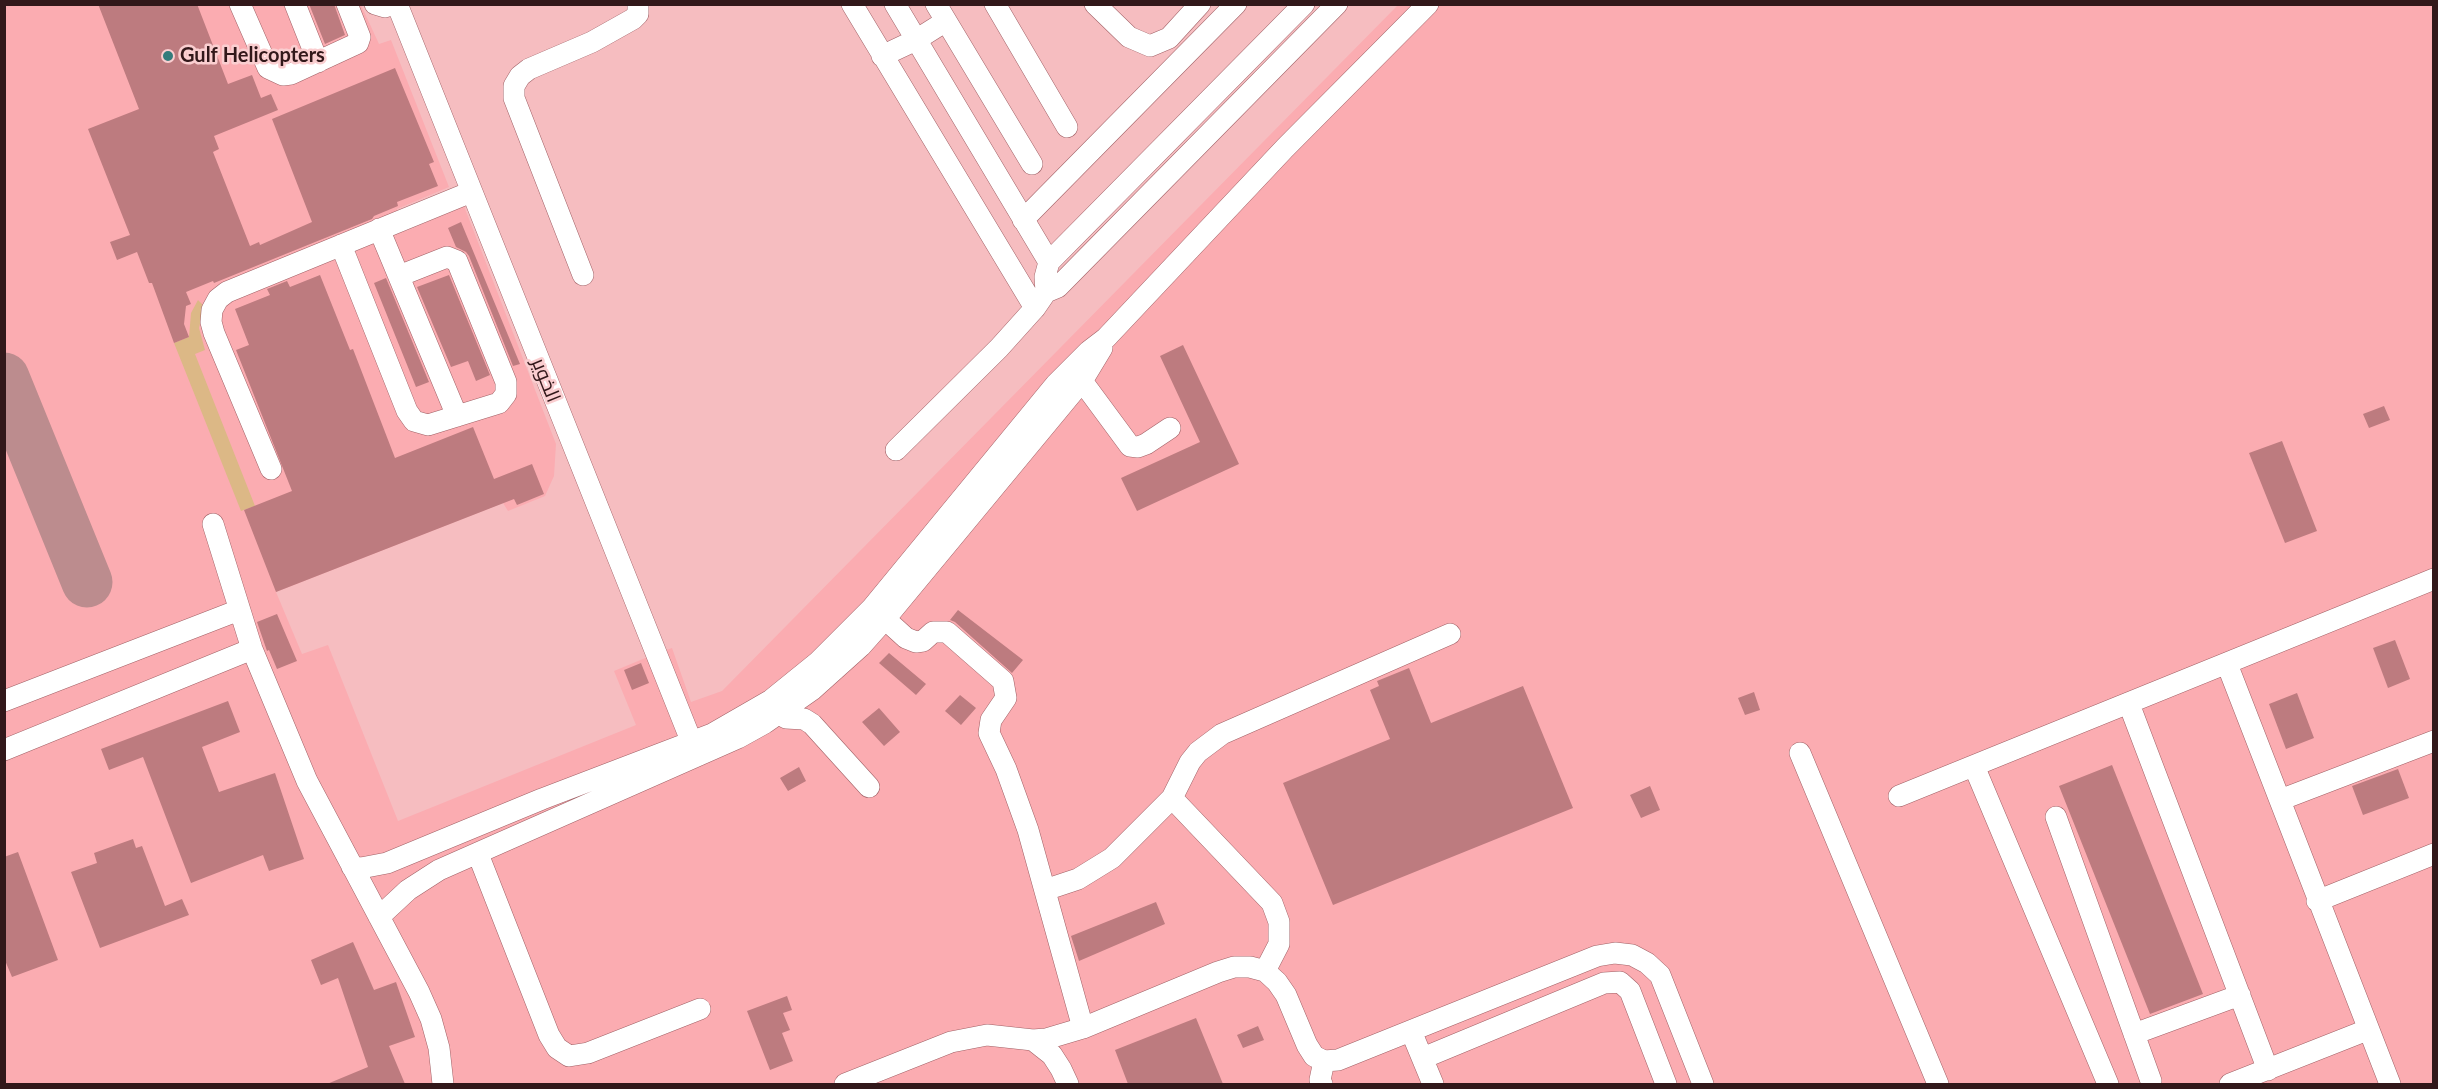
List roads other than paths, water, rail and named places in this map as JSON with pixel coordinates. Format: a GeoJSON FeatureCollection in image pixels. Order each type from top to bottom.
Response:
{"type":"FeatureCollection","features":[{"type":"Feature","properties":{"kind":"street"},"geometry":{"type":"LineString","coordinates":[[240,4],[268,68],[283,75],[355,46],[360,40],[347,4]]}},
{"type":"Feature","properties":{"kind":"street"},"geometry":{"type":"LineString","coordinates":[[295,4],[318,62]]}},
{"type":"Feature","properties":{"kind":"street"},"geometry":{"type":"LineString","coordinates":[[375,4],[385,6],[395,4]]}},
{"type":"Feature","properties":{"kind":"street","name":"الخوير"},"geometry":{"type":"LineString","coordinates":[[395,4],[694,749]]}},
{"type":"Feature","properties":{"kind":"street"},"geometry":{"type":"LineString","coordinates":[[583,275],[514,98],[514,86],[520,76],[529,69],[592,42],[633,19],[638,14],[638,4]]}},
{"type":"Feature","properties":{"kind":"street"},"geometry":{"type":"LineString","coordinates":[[852,4],[882,56],[1040,300]]}},
{"type":"Feature","properties":{"kind":"street"},"geometry":{"type":"LineString","coordinates":[[895,4],[1049,262]]}},
{"type":"Feature","properties":{"kind":"street"},"geometry":{"type":"LineString","coordinates":[[995,4],[1068,127]]}},
{"type":"Feature","properties":{"kind":"street"},"geometry":{"type":"LineString","coordinates":[[1095,4],[1129,37],[1150,46],[1169,38],[1200,4]]}},
{"type":"Feature","properties":{"kind":"street"},"geometry":{"type":"LineString","coordinates":[[1023,220],[1236,4]]}},
{"type":"Feature","properties":{"kind":"street"},"geometry":{"type":"LineString","coordinates":[[1040,300],[1049,262],[1304,4]]}},
{"type":"Feature","properties":{"kind":"street"},"geometry":{"type":"LineString","coordinates":[[896,450],[999,348],[1040,300],[1058,287],[1337,4]]}},
{"type":"Feature","properties":{"kind":"street"},"geometry":{"type":"LineString","coordinates":[[379,917],[423,880],[439,870],[478,854],[694,749],[771,700],[818,662],[872,608],[1056,384],[1089,351],[1106,339],[1285,148],[1428,4]]}},
{"type":"Feature","properties":{"kind":"street"},"geometry":{"type":"LineString","coordinates":[[882,56],[916,40],[941,13],[1032,164]]}},
{"type":"Feature","properties":{"kind":"street"},"geometry":{"type":"LineString","coordinates":[[271,469],[214,333],[211,322],[212,310],[218,299],[227,292],[471,192]]}},
{"type":"Feature","properties":{"kind":"street"},"geometry":{"type":"LineString","coordinates":[[379,229],[458,416]]}},
{"type":"Feature","properties":{"kind":"street"},"geometry":{"type":"LineString","coordinates":[[341,245],[410,417],[419,424],[428,425],[494,406],[503,399],[507,388],[459,264],[447,257],[399,276]]}},
{"type":"Feature","properties":{"kind":"street"},"geometry":{"type":"LineString","coordinates":[[352,867],[361,868],[387,863],[542,799],[752,731],[782,712],[861,646],[885,619],[1082,381],[1100,355],[1106,339]]}},
{"type":"Feature","properties":{"kind":"street"},"geometry":{"type":"LineString","coordinates":[[1082,381],[1130,446],[1138,447],[1146,444],[1170,428]]}},
{"type":"Feature","properties":{"kind":"street"},"geometry":{"type":"LineString","coordinates":[[213,524],[252,650],[307,781],[419,992],[439,1048],[443,1084]]}},
{"type":"Feature","properties":{"kind":"street"},"geometry":{"type":"LineString","coordinates":[[1899,796],[2129,705],[2433,579]]}},
{"type":"Feature","properties":{"kind":"street"},"geometry":{"type":"LineString","coordinates":[[4,701],[239,610]]}},
{"type":"Feature","properties":{"kind":"street"},"geometry":{"type":"LineString","coordinates":[[885,619],[910,641],[923,640],[933,632],[947,632],[1003,681],[1006,698],[991,720],[989,733],[1017,799],[1083,1028]]}},
{"type":"Feature","properties":{"kind":"street"},"geometry":{"type":"LineString","coordinates":[[1045,891],[1078,879],[1112,858],[1172,798],[1190,762],[1209,742],[1222,734],[1450,634]]}},
{"type":"Feature","properties":{"kind":"street"},"geometry":{"type":"LineString","coordinates":[[4,750],[252,650]]}},
{"type":"Feature","properties":{"kind":"street"},"geometry":{"type":"LineString","coordinates":[[2227,664],[2367,1030],[2390,1084]]}},
{"type":"Feature","properties":{"kind":"street"},"geometry":{"type":"LineString","coordinates":[[2129,705],[2268,1070]]}},
{"type":"Feature","properties":{"kind":"street"},"geometry":{"type":"LineString","coordinates":[[782,712],[790,719],[804,719],[813,724],[868,787]]}},
{"type":"Feature","properties":{"kind":"street"},"geometry":{"type":"LineString","coordinates":[[2280,800],[2433,741]]}},
{"type":"Feature","properties":{"kind":"street"},"geometry":{"type":"LineString","coordinates":[[1800,753],[1938,1084]]}},
{"type":"Feature","properties":{"kind":"street"},"geometry":{"type":"LineString","coordinates":[[1974,766],[2108,1084]]}},
{"type":"Feature","properties":{"kind":"street"},"geometry":{"type":"LineString","coordinates":[[1172,798],[1272,903],[1279,922],[1279,944],[1265,971]]}},
{"type":"Feature","properties":{"kind":"street"},"geometry":{"type":"LineString","coordinates":[[2056,817],[2151,1081]]}},
{"type":"Feature","properties":{"kind":"street"},"geometry":{"type":"LineString","coordinates":[[478,854],[549,1035],[557,1048],[569,1056],[588,1053],[700,1009]]}},
{"type":"Feature","properties":{"kind":"street"},"geometry":{"type":"LineString","coordinates":[[2317,901],[2433,854]]}},
{"type":"Feature","properties":{"kind":"street"},"geometry":{"type":"LineString","coordinates":[[845,1084],[951,1042],[987,1035],[1033,1040],[1046,1039],[1083,1028],[1218,972],[1250,967],[1265,971],[1286,995],[1319,1077],[1338,1060],[1597,956],[1614,952],[1632,955],[1647,963],[1660,975],[1702,1084]]}},
{"type":"Feature","properties":{"kind":"street"},"geometry":{"type":"LineString","coordinates":[[1423,1058],[1604,983],[1620,982],[1630,991],[1666,1084]]}},
{"type":"Feature","properties":{"kind":"street"},"geometry":{"type":"LineString","coordinates":[[2134,1034],[2240,995]]}},
{"type":"Feature","properties":{"kind":"street"},"geometry":{"type":"LineString","coordinates":[[2230,1084],[2367,1030]]}},
{"type":"Feature","properties":{"kind":"street"},"geometry":{"type":"LineString","coordinates":[[1411,1031],[1433,1084]]}},
{"type":"Feature","properties":{"kind":"street"},"geometry":{"type":"LineString","coordinates":[[1033,1040],[1052,1055],[1068,1084]]}},
{"type":"Feature","properties":{"kind":"place","name":"Gulf Helicopters"},"geometry":{"type":"Point","coordinates":[168,56]}}]}
